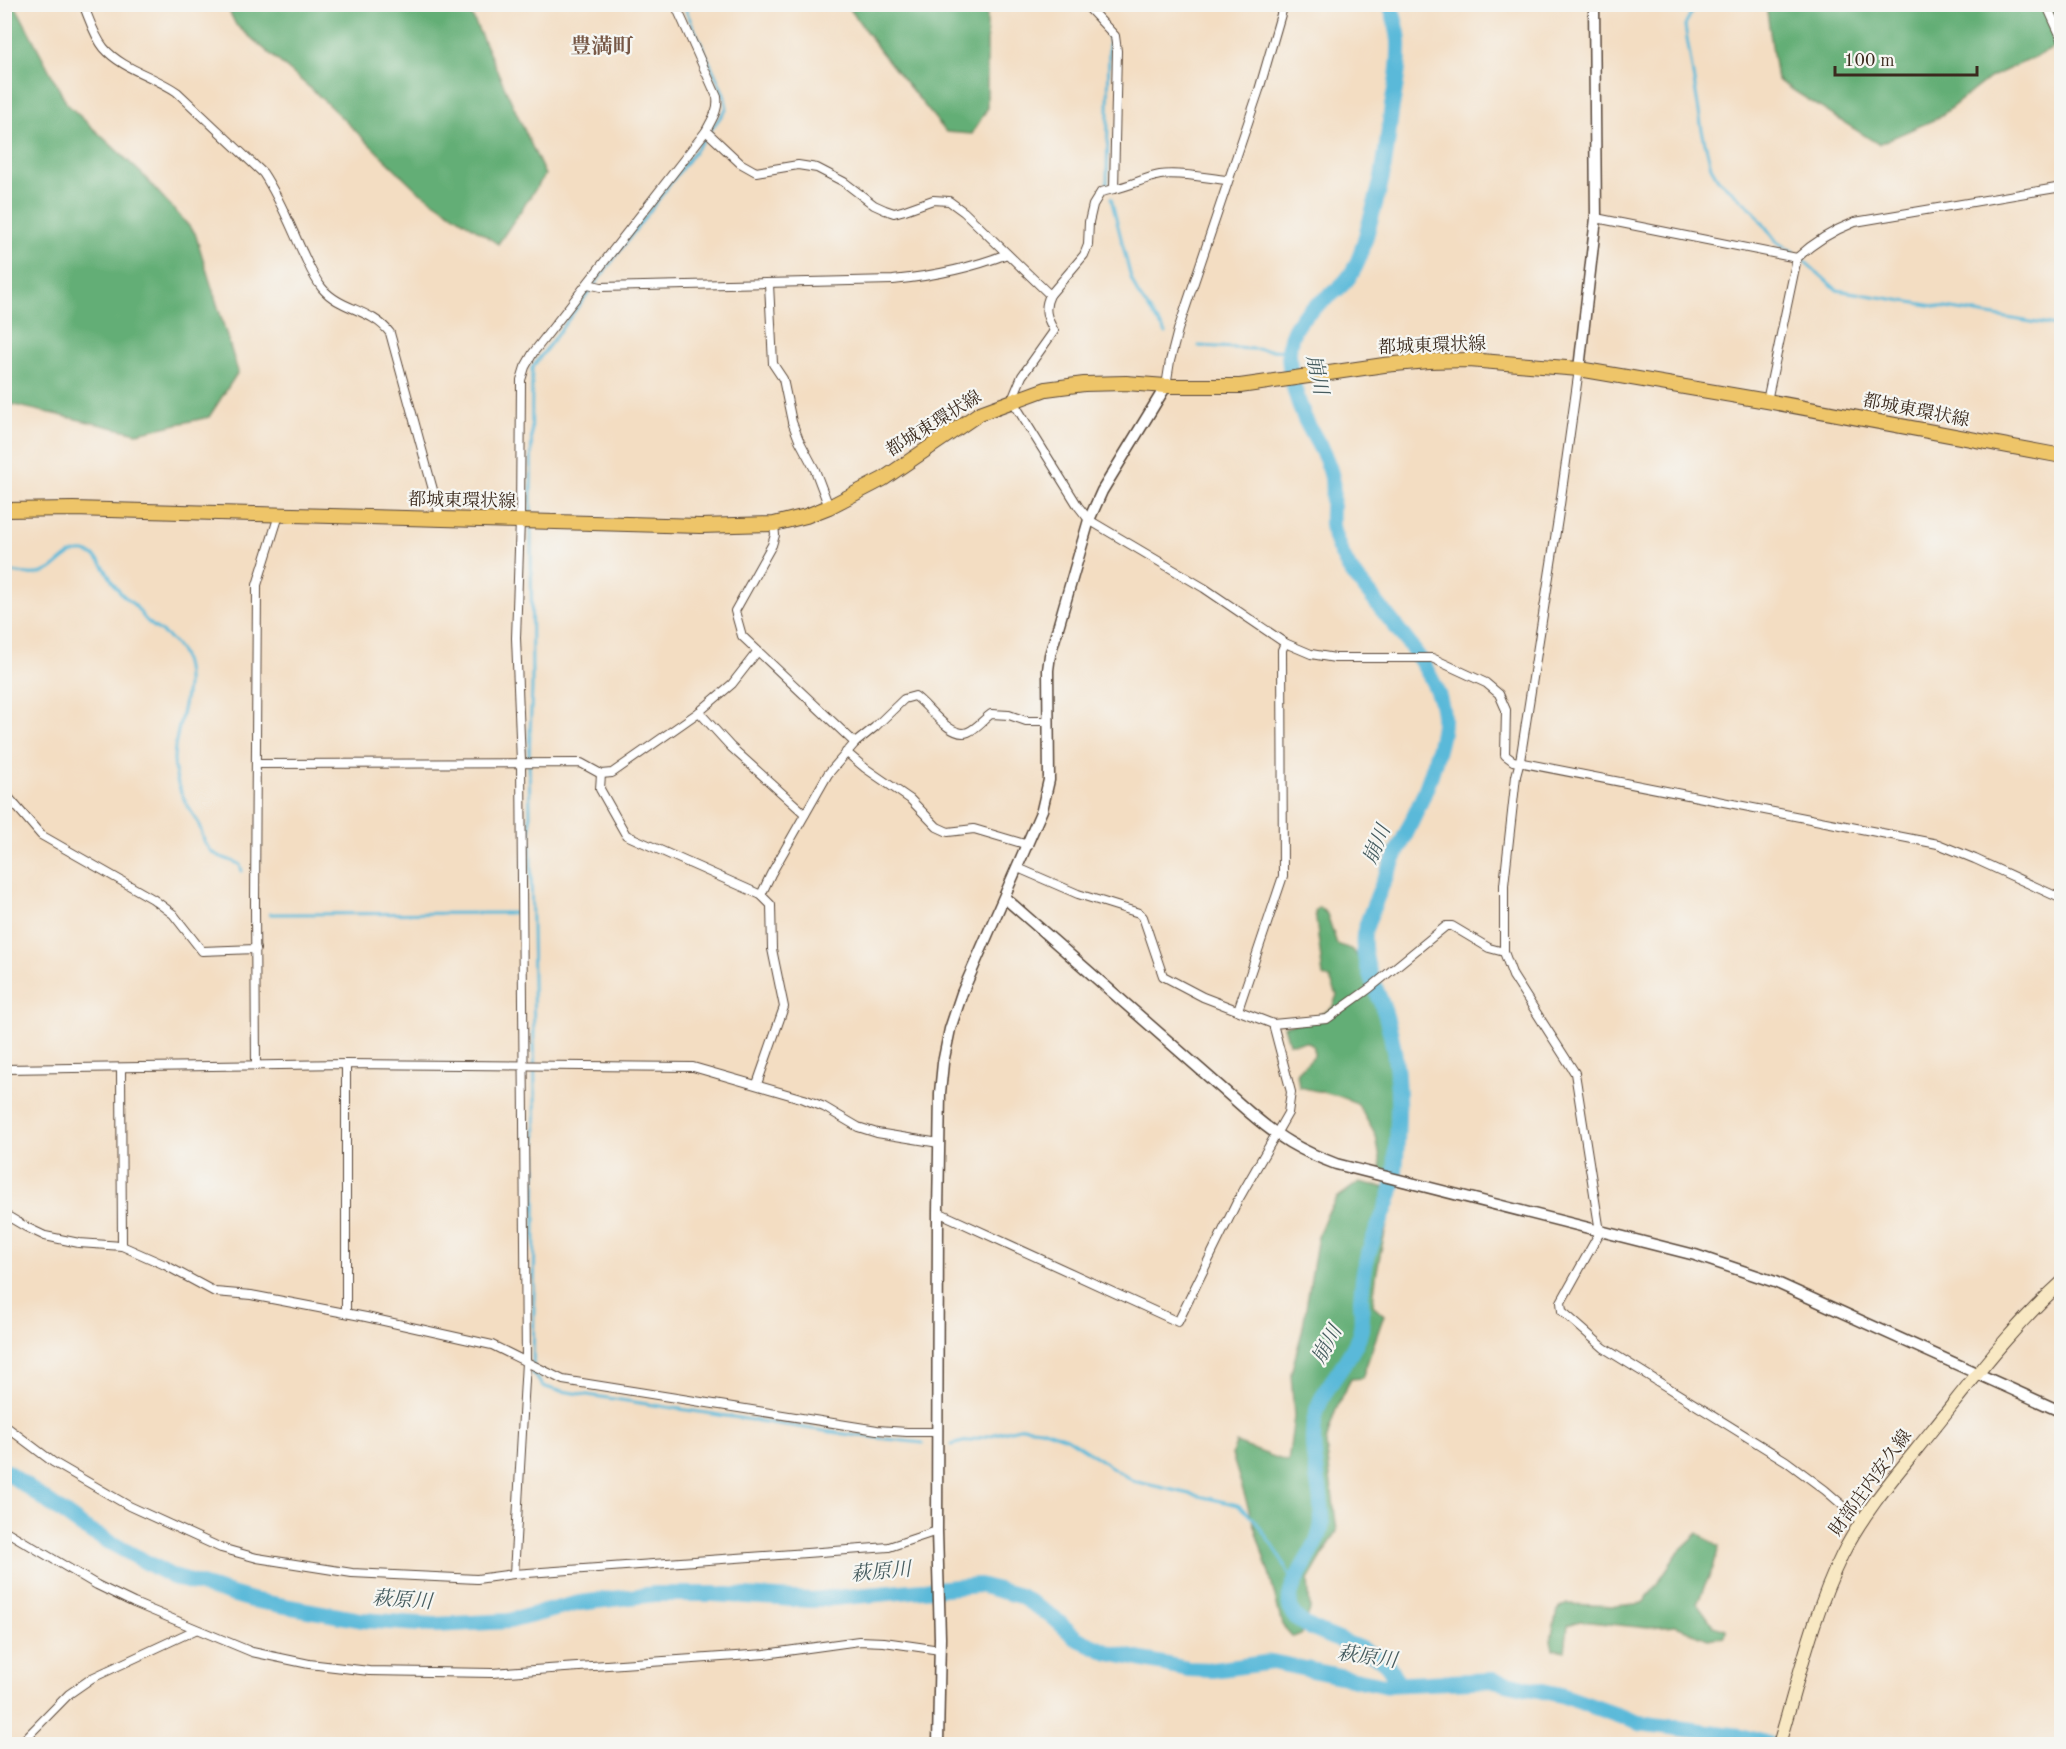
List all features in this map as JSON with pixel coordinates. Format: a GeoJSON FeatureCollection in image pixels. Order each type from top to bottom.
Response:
{"type":"FeatureCollection","features":[{"type":"Feature","properties":{"kind":"main road","name":"都城東環状線"},"geometry":{"type":"LineString","coordinates":[[4,510],[73,509],[712,526],[774,524],[806,516],[829,507],[883,478],[980,413],[1046,390],[1084,384],[1126,383],[1167,386],[1240,386],[1384,365],[1459,360],[1579,369],[1767,401],[2061,456]]}},
{"type":"Feature","properties":{"kind":"main road","name":"財部庄内安久線"},"geometry":{"type":"LineString","coordinates":[[1779,1744],[1828,1587],[1843,1554],[1862,1522],[1884,1489],[2006,1338],[2061,1282]]}},
{"type":"Feature","properties":{"kind":"street"},"geometry":{"type":"LineString","coordinates":[[83,4],[102,46],[114,57],[162,81],[177,92],[263,173],[274,189],[322,288],[343,304],[372,316],[390,333],[441,519]]}},
{"type":"Feature","properties":{"kind":"street"},"geometry":{"type":"LineString","coordinates":[[514,1574],[526,1362],[521,762],[516,638],[521,380],[533,353],[706,130],[718,106],[717,97],[675,4]]}},
{"type":"Feature","properties":{"kind":"street"},"geometry":{"type":"LineString","coordinates":[[1084,4],[1115,36],[1117,51],[1114,189]]}},
{"type":"Feature","properties":{"kind":"street"},"geometry":{"type":"LineString","coordinates":[[938,1744],[940,1644],[937,1531],[939,1143],[940,1093],[950,1029],[962,993],[1042,810],[1049,780],[1047,686],[1050,655],[1089,520],[1102,491],[1167,386],[1170,361],[1178,330],[1259,90],[1284,4]]}},
{"type":"Feature","properties":{"kind":"street"},"geometry":{"type":"LineString","coordinates":[[1594,4],[1596,218],[1579,369],[1558,519],[1516,776],[1505,875],[1504,952],[1513,976],[1575,1073],[1600,1232],[1560,1302],[1562,1311],[1604,1348],[1786,1461],[1862,1522]]}},
{"type":"Feature","properties":{"kind":"street"},"geometry":{"type":"LineString","coordinates":[[2046,4],[2061,39]]}},
{"type":"Feature","properties":{"kind":"street"},"geometry":{"type":"LineString","coordinates":[[706,130],[740,163],[756,172],[798,165],[817,168],[844,182],[874,205],[894,213],[933,200],[949,201],[964,212],[1050,295]]}},
{"type":"Feature","properties":{"kind":"street"},"geometry":{"type":"LineString","coordinates":[[1227,180],[1164,174],[1128,187],[1101,192],[1093,205],[1089,222],[1088,244],[1084,255],[1050,295],[1046,311],[1053,331],[1022,376],[1012,400],[1089,520],[1204,588],[1285,643],[1311,654],[1335,658],[1432,658],[1479,680],[1499,694],[1506,710],[1505,755],[1513,761],[1938,844],[2061,899]]}},
{"type":"Feature","properties":{"kind":"street"},"geometry":{"type":"LineString","coordinates":[[1767,401],[1797,258],[1814,243],[1830,232],[1855,222],[2061,187]]}},
{"type":"Feature","properties":{"kind":"street"},"geometry":{"type":"LineString","coordinates":[[1596,218],[1797,258]]}},
{"type":"Feature","properties":{"kind":"street"},"geometry":{"type":"LineString","coordinates":[[588,284],[601,286],[769,284],[893,280],[975,267],[1007,254]]}},
{"type":"Feature","properties":{"kind":"street"},"geometry":{"type":"LineString","coordinates":[[769,284],[773,364],[783,379],[792,422],[815,470],[829,507]]}},
{"type":"Feature","properties":{"kind":"street"},"geometry":{"type":"LineString","coordinates":[[256,1066],[257,585],[279,515]]}},
{"type":"Feature","properties":{"kind":"street"},"geometry":{"type":"LineString","coordinates":[[774,524],[775,535],[772,545],[735,610],[742,636],[855,743]]}},
{"type":"Feature","properties":{"kind":"street"},"geometry":{"type":"LineString","coordinates":[[1238,1010],[1283,876],[1282,650],[1285,643]]}},
{"type":"Feature","properties":{"kind":"street"},"geometry":{"type":"LineString","coordinates":[[256,764],[580,763],[601,774],[612,773],[699,712],[732,684],[757,652]]}},
{"type":"Feature","properties":{"kind":"street"},"geometry":{"type":"LineString","coordinates":[[761,895],[828,774],[855,743],[904,699],[915,696],[948,727],[959,733],[968,732],[991,714],[1009,715],[1026,721],[1049,721]]}},
{"type":"Feature","properties":{"kind":"street"},"geometry":{"type":"LineString","coordinates":[[699,712],[731,747],[805,814]]}},
{"type":"Feature","properties":{"kind":"street"},"geometry":{"type":"LineString","coordinates":[[846,752],[910,799],[937,827],[948,832],[974,830],[1028,845]]}},
{"type":"Feature","properties":{"kind":"street"},"geometry":{"type":"LineString","coordinates":[[601,774],[600,789],[626,835],[761,895],[771,905],[772,949],[784,1007],[757,1084]]}},
{"type":"Feature","properties":{"kind":"street"},"geometry":{"type":"LineString","coordinates":[[4,792],[41,835],[153,898],[173,914],[202,951],[256,949]]}},
{"type":"Feature","properties":{"kind":"street"},"geometry":{"type":"LineString","coordinates":[[1017,868],[1078,894],[1139,913],[1143,917],[1163,976],[1203,997],[1274,1024],[1327,1019],[1446,926],[1452,926],[1489,948],[1504,952]]}},
{"type":"Feature","properties":{"kind":"street"},"geometry":{"type":"LineString","coordinates":[[1005,898],[1276,1135],[1314,1156],[1411,1184],[1695,1255],[1775,1282],[2061,1412]]}},
{"type":"Feature","properties":{"kind":"street"},"geometry":{"type":"LineString","coordinates":[[938,1212],[1178,1322],[1237,1202],[1288,1113],[1291,1092],[1274,1024]]}},
{"type":"Feature","properties":{"kind":"street"},"geometry":{"type":"LineString","coordinates":[[346,1064],[346,1313]]}},
{"type":"Feature","properties":{"kind":"street"},"geometry":{"type":"LineString","coordinates":[[4,1069],[346,1064],[693,1067],[804,1099],[824,1107],[858,1127],[877,1133],[939,1143]]}},
{"type":"Feature","properties":{"kind":"street"},"geometry":{"type":"LineString","coordinates":[[121,1068],[122,1246]]}},
{"type":"Feature","properties":{"kind":"street"},"geometry":{"type":"LineString","coordinates":[[4,1214],[45,1236],[79,1243],[122,1246],[165,1264],[215,1292],[252,1295],[492,1345],[563,1380],[877,1430],[938,1432]]}},
{"type":"Feature","properties":{"kind":"street"},"geometry":{"type":"LineString","coordinates":[[4,1425],[53,1462],[129,1506],[221,1548],[257,1558],[352,1573],[477,1579],[514,1574],[889,1547],[937,1531]]}},
{"type":"Feature","properties":{"kind":"street"},"geometry":{"type":"LineString","coordinates":[[4,1530],[97,1585],[195,1630],[252,1652],[309,1664],[369,1671],[492,1673],[765,1654],[859,1641],[940,1644]]}},
{"type":"Feature","properties":{"kind":"street"},"geometry":{"type":"LineString","coordinates":[[20,1744],[69,1694],[92,1678],[195,1630]]}},
{"type":"Feature","properties":{"kind":"green space"},"geometry":{"type":"Polygon","coordinates":[[[4,5],[15,5],[67,104],[142,174],[195,233],[238,372],[209,417],[137,433],[5,403],[4,5]]]}},
{"type":"Feature","properties":{"kind":"green space"},"geometry":{"type":"Polygon","coordinates":[[[226,5],[467,5],[545,175],[498,244],[417,190],[317,94],[236,25],[226,5]]]}},
{"type":"Feature","properties":{"kind":"green space"},"geometry":{"type":"Polygon","coordinates":[[[847,5],[987,5],[987,109],[972,134],[946,132],[881,52],[847,5]]]}},
{"type":"Feature","properties":{"kind":"green space"},"geometry":{"type":"Polygon","coordinates":[[[1766,5],[2061,5],[2061,45],[1989,78],[1938,118],[1878,144],[1777,80],[1766,5]]]}},
{"type":"Feature","properties":{"kind":"green space"},"geometry":{"type":"Polygon","coordinates":[[[1319,907],[1327,914],[1337,944],[1353,950],[1358,957],[1384,1019],[1394,1067],[1401,1149],[1399,1174],[1382,1170],[1376,1136],[1357,1103],[1339,1096],[1299,1087],[1297,1073],[1314,1056],[1314,1047],[1308,1042],[1289,1043],[1284,1026],[1314,1018],[1332,1008],[1337,995],[1330,979],[1323,976],[1315,911],[1319,907]]]}},
{"type":"Feature","properties":{"kind":"green space"},"geometry":{"type":"Polygon","coordinates":[[[1359,1182],[1397,1190],[1382,1246],[1374,1290],[1373,1305],[1384,1315],[1362,1378],[1351,1379],[1330,1427],[1326,1444],[1337,1531],[1308,1580],[1310,1610],[1301,1634],[1293,1637],[1282,1625],[1270,1577],[1232,1455],[1236,1443],[1288,1462],[1294,1417],[1291,1373],[1302,1332],[1318,1236],[1337,1198],[1359,1182]]]}},
{"type":"Feature","properties":{"kind":"green space"},"geometry":{"type":"Polygon","coordinates":[[[1698,1533],[1719,1547],[1713,1568],[1697,1603],[1713,1625],[1726,1629],[1725,1636],[1708,1639],[1676,1626],[1648,1628],[1580,1621],[1568,1625],[1565,1651],[1553,1649],[1551,1640],[1557,1610],[1568,1604],[1616,1606],[1644,1603],[1679,1551],[1698,1533]]]}},
{"type":"Feature","properties":{"kind":"waterway"},"geometry":{"type":"LineString","coordinates":[[531,516],[532,368],[727,108],[724,94],[683,4]]}},
{"type":"Feature","properties":{"kind":"waterway","name":"崩川"},"geometry":{"type":"LineString","coordinates":[[1390,4],[1398,36],[1398,65],[1386,155],[1377,198],[1356,265],[1340,287],[1302,318],[1290,340],[1289,355],[1292,379],[1299,404],[1330,470],[1333,484],[1332,525],[1339,547],[1352,572],[1405,638],[1426,669],[1440,700],[1443,726],[1425,791],[1384,881],[1364,935],[1365,956],[1386,1016],[1395,1055],[1398,1094],[1395,1173],[1390,1196],[1365,1267],[1361,1299],[1361,1332],[1323,1396],[1315,1418],[1313,1444],[1322,1520],[1315,1545],[1295,1581],[1290,1604],[1293,1614],[1299,1621],[1321,1633],[1362,1649],[1383,1661],[1390,1668],[1398,1684]]}},
{"type":"Feature","properties":{"kind":"waterway"},"geometry":{"type":"LineString","coordinates":[[1695,4],[1685,26],[1702,130],[1711,167],[1718,179],[1752,209],[1777,242],[1794,253]]}},
{"type":"Feature","properties":{"kind":"waterway"},"geometry":{"type":"LineString","coordinates":[[1107,32],[1109,42],[1107,183]]}},
{"type":"Feature","properties":{"kind":"waterway"},"geometry":{"type":"LineString","coordinates":[[1111,198],[1131,278],[1138,294],[1166,333]]}},
{"type":"Feature","properties":{"kind":"waterway"},"geometry":{"type":"LineString","coordinates":[[1802,259],[1837,290],[2062,327]]}},
{"type":"Feature","properties":{"kind":"waterway"},"geometry":{"type":"LineString","coordinates":[[1199,346],[1289,351]]}},
{"type":"Feature","properties":{"kind":"waterway"},"geometry":{"type":"LineString","coordinates":[[531,526],[532,688],[529,756],[536,1150],[533,1374],[543,1386],[555,1390],[851,1435],[923,1443]]}},
{"type":"Feature","properties":{"kind":"waterway"},"geometry":{"type":"LineString","coordinates":[[4,571],[41,573],[50,570],[73,553],[91,554],[97,558],[116,587],[146,620],[176,645],[183,657],[187,683],[175,747],[174,768],[178,784],[208,847],[217,855],[240,865],[242,871]]}},
{"type":"Feature","properties":{"kind":"waterway"},"geometry":{"type":"LineString","coordinates":[[270,914],[515,913]]}},
{"type":"Feature","properties":{"kind":"waterway"},"geometry":{"type":"LineString","coordinates":[[951,1445],[1023,1427],[1041,1429],[1067,1438],[1133,1481],[1238,1505],[1254,1519],[1278,1553],[1293,1583]]}},
{"type":"Feature","properties":{"kind":"waterway","name":"萩原川"},"geometry":{"type":"LineString","coordinates":[[4,1470],[84,1528],[173,1577],[252,1600],[362,1620],[435,1625],[509,1621],[579,1603],[655,1594],[713,1594],[811,1600],[979,1585],[1020,1596],[1053,1617],[1076,1638],[1109,1653],[1188,1669],[1213,1670],[1272,1662],[1384,1685],[1493,1680],[1561,1695],[1639,1723],[1740,1736],[1769,1744]]}},
{"type":"Feature","properties":{"kind":"district","name":"豊満町"},"geometry":{"type":"Point","coordinates":[602,47]}}]}
